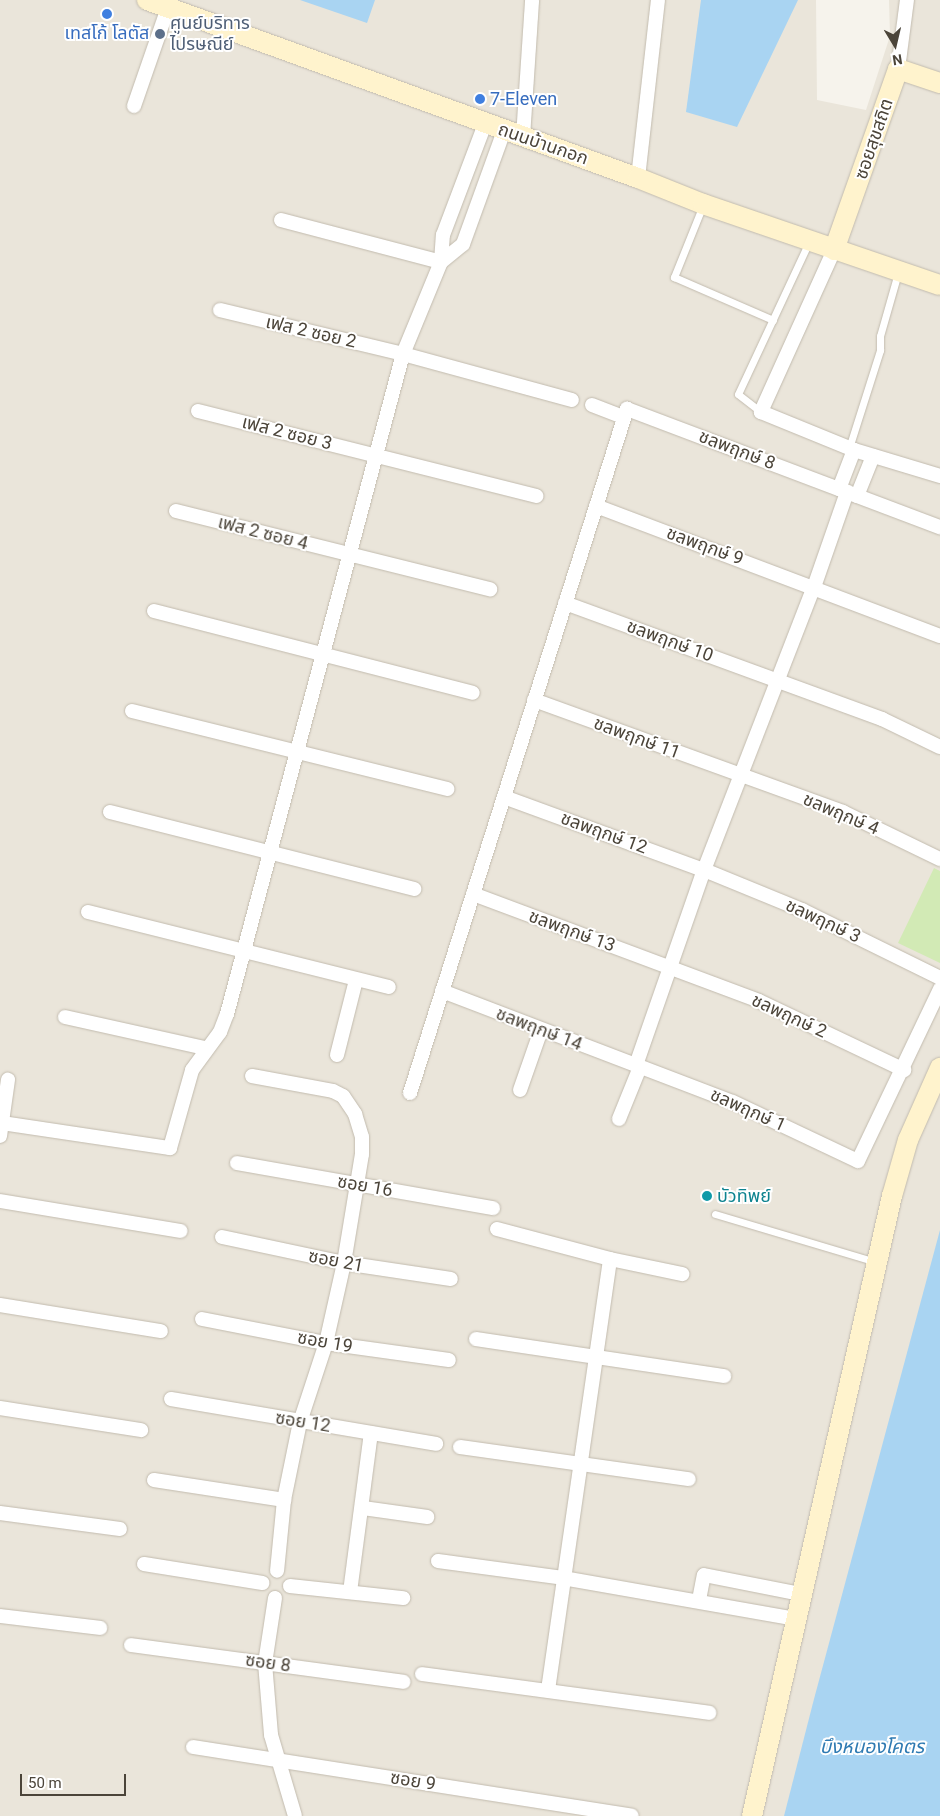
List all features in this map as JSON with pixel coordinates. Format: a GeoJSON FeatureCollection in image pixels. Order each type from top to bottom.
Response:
{"type":"FeatureCollection","features":[{"type":"Feature","properties":{"kind":"street","name":"ถนนบ้านกอก"},"geometry":{"type":"LineString","coordinates":[[148,0],[523,138],[638,178],[703,204],[940,285]]}},
{"type":"Feature","properties":{"kind":"street"},"geometry":{"type":"LineString","coordinates":[[523,138],[532,0]]}},
{"type":"Feature","properties":{"kind":"street"},"geometry":{"type":"LineString","coordinates":[[638,178],[658,0]]}},
{"type":"Feature","properties":{"kind":"street"},"geometry":{"type":"LineString","coordinates":[[907,0],[898,70],[940,83]]}},
{"type":"Feature","properties":{"kind":"street"},"geometry":{"type":"LineString","coordinates":[[134,106],[168,8]]}},
{"type":"Feature","properties":{"kind":"street","name":"ซอยสุขสถิต"},"geometry":{"type":"LineString","coordinates":[[834,250],[898,70]]}},
{"type":"Feature","properties":{"kind":"street"},"geometry":{"type":"LineString","coordinates":[[5,1087],[1,1130],[170,1148],[190,1076],[206,1048],[222,1027],[245,951],[403,354],[442,262],[443,236],[485,124]]}},
{"type":"Feature","properties":{"kind":"street"},"geometry":{"type":"LineString","coordinates":[[442,262],[463,244],[504,131]]}},
{"type":"Feature","properties":{"kind":"street"},"geometry":{"type":"LineString","coordinates":[[281,220],[442,262]]}},
{"type":"Feature","properties":{"kind":"street"},"geometry":{"type":"LineString","coordinates":[[834,250],[761,412],[851,449],[940,476]]}},
{"type":"Feature","properties":{"kind":"street","name":"เฟส 2 ซอย 2"},"geometry":{"type":"LineString","coordinates":[[220,310],[403,354],[572,400]]}},
{"type":"Feature","properties":{"kind":"street","name":"ชลพฤกษ์ 8"},"geometry":{"type":"LineString","coordinates":[[592,406],[625,413],[848,492],[940,527]]}},
{"type":"Feature","properties":{"kind":"street","name":"เฟส 2 ซอย 3"},"geometry":{"type":"LineString","coordinates":[[198,411],[536,496]]}},
{"type":"Feature","properties":{"kind":"street"},"geometry":{"type":"LineString","coordinates":[[410,1093],[625,413]]}},
{"type":"Feature","properties":{"kind":"street"},"geometry":{"type":"LineString","coordinates":[[848,492],[851,449]]}},
{"type":"Feature","properties":{"kind":"street"},"geometry":{"type":"LineString","coordinates":[[619,1119],[704,870],[776,680],[814,587],[848,492],[873,456]]}},
{"type":"Feature","properties":{"kind":"street","name":"ชลพฤกษ์ 9"},"geometry":{"type":"LineString","coordinates":[[596,506],[940,636]]}},
{"type":"Feature","properties":{"kind":"street","name":"เฟส 2 ซอย 4"},"geometry":{"type":"LineString","coordinates":[[176,511],[490,589]]}},
{"type":"Feature","properties":{"kind":"street","name":"ชลพฤกษ์ 10"},"geometry":{"type":"LineString","coordinates":[[565,603],[882,719],[940,747]]}},
{"type":"Feature","properties":{"kind":"street"},"geometry":{"type":"LineString","coordinates":[[154,611],[473,693]]}},
{"type":"Feature","properties":{"kind":"street","name":"ชลพฤกษ์ 11"},"geometry":{"type":"LineString","coordinates":[[534,700],[740,775]]}},
{"type":"Feature","properties":{"kind":"street"},"geometry":{"type":"LineString","coordinates":[[132,711],[447,790]]}},
{"type":"Feature","properties":{"kind":"street","name":"ชลพฤกษ์ 4"},"geometry":{"type":"LineString","coordinates":[[740,775],[843,812],[940,859]]}},
{"type":"Feature","properties":{"kind":"street","name":"ชลพฤกษ์ 12"},"geometry":{"type":"LineString","coordinates":[[504,797],[704,870]]}},
{"type":"Feature","properties":{"kind":"street"},"geometry":{"type":"LineString","coordinates":[[110,812],[414,889]]}},
{"type":"Feature","properties":{"kind":"street","name":"ชลพฤกษ์ 3"},"geometry":{"type":"LineString","coordinates":[[704,870],[802,910],[940,978]]}},
{"type":"Feature","properties":{"kind":"street","name":"ชลพฤกษ์ 13"},"geometry":{"type":"LineString","coordinates":[[473,894],[672,968]]}},
{"type":"Feature","properties":{"kind":"street"},"geometry":{"type":"LineString","coordinates":[[88,912],[389,987]]}},
{"type":"Feature","properties":{"kind":"street","name":"ชลพฤกษ์ 2"},"geometry":{"type":"LineString","coordinates":[[672,968],[759,1002],[904,1070]]}},
{"type":"Feature","properties":{"kind":"street"},"geometry":{"type":"LineString","coordinates":[[337,1055],[356,980]]}},
{"type":"Feature","properties":{"kind":"street"},"geometry":{"type":"LineString","coordinates":[[904,1070],[940,989]]}},
{"type":"Feature","properties":{"kind":"street","name":"ชลพฤกษ์ 14"},"geometry":{"type":"LineString","coordinates":[[442,991],[638,1066]]}},
{"type":"Feature","properties":{"kind":"street"},"geometry":{"type":"LineString","coordinates":[[65,1017],[206,1048]]}},
{"type":"Feature","properties":{"kind":"street"},"geometry":{"type":"LineString","coordinates":[[520,1090],[541,1030]]}},
{"type":"Feature","properties":{"kind":"street","name":"ชลพฤกษ์ 1"},"geometry":{"type":"LineString","coordinates":[[638,1066],[733,1102],[858,1161],[904,1070]]}},
{"type":"Feature","properties":{"kind":"street"},"geometry":{"type":"LineString","coordinates":[[752,1816],[795,1619],[908,1140],[940,1068]]}},
{"type":"Feature","properties":{"kind":"street"},"geometry":{"type":"LineString","coordinates":[[252,1076],[333,1091],[343,1096],[355,1114],[362,1137],[357,1184],[344,1263],[326,1343],[300,1422],[284,1500],[277,1571]]}},
{"type":"Feature","properties":{"kind":"street","name":"ซอย 16"},"geometry":{"type":"LineString","coordinates":[[237,1163],[493,1208]]}},
{"type":"Feature","properties":{"kind":"street"},"geometry":{"type":"LineString","coordinates":[[0,1201],[181,1231]]}},
{"type":"Feature","properties":{"kind":"street"},"geometry":{"type":"LineString","coordinates":[[497,1229],[610,1259],[682,1274]]}},
{"type":"Feature","properties":{"kind":"street","name":"ซอย 21"},"geometry":{"type":"LineString","coordinates":[[222,1238],[344,1263],[451,1279]]}},
{"type":"Feature","properties":{"kind":"street"},"geometry":{"type":"LineString","coordinates":[[548,1690],[610,1259]]}},
{"type":"Feature","properties":{"kind":"street"},"geometry":{"type":"LineString","coordinates":[[0,1305],[162,1331]]}},
{"type":"Feature","properties":{"kind":"street","name":"ซอย 19"},"geometry":{"type":"LineString","coordinates":[[202,1318],[326,1343],[449,1360]]}},
{"type":"Feature","properties":{"kind":"street"},"geometry":{"type":"LineString","coordinates":[[476,1339],[595,1355],[724,1376]]}},
{"type":"Feature","properties":{"kind":"street","name":"ซอย 12"},"geometry":{"type":"LineString","coordinates":[[171,1399],[436,1444]]}},
{"type":"Feature","properties":{"kind":"street"},"geometry":{"type":"LineString","coordinates":[[0,1408],[141,1430]]}},
{"type":"Feature","properties":{"kind":"street"},"geometry":{"type":"LineString","coordinates":[[350,1592],[372,1433]]}},
{"type":"Feature","properties":{"kind":"street"},"geometry":{"type":"LineString","coordinates":[[460,1447],[689,1479]]}},
{"type":"Feature","properties":{"kind":"street"},"geometry":{"type":"LineString","coordinates":[[154,1480],[284,1500]]}},
{"type":"Feature","properties":{"kind":"street"},"geometry":{"type":"LineString","coordinates":[[363,1508],[427,1517]]}},
{"type":"Feature","properties":{"kind":"street"},"geometry":{"type":"LineString","coordinates":[[0,1514],[120,1529]]}},
{"type":"Feature","properties":{"kind":"street"},"geometry":{"type":"LineString","coordinates":[[438,1561],[563,1578],[699,1600],[795,1619]]}},
{"type":"Feature","properties":{"kind":"street"},"geometry":{"type":"LineString","coordinates":[[144,1564],[262,1584]]}},
{"type":"Feature","properties":{"kind":"street"},"geometry":{"type":"LineString","coordinates":[[277,1571],[287,1576],[290,1586],[285,1595],[275,1598],[266,1593],[262,1584],[267,1574],[277,1571]]}},
{"type":"Feature","properties":{"kind":"street"},"geometry":{"type":"LineString","coordinates":[[699,1600],[704,1575],[801,1594]]}},
{"type":"Feature","properties":{"kind":"street"},"geometry":{"type":"LineString","coordinates":[[290,1586],[403,1598]]}},
{"type":"Feature","properties":{"kind":"street"},"geometry":{"type":"LineString","coordinates":[[275,1598],[265,1663],[276,1758],[295,1816]]}},
{"type":"Feature","properties":{"kind":"street"},"geometry":{"type":"LineString","coordinates":[[0,1616],[100,1628]]}},
{"type":"Feature","properties":{"kind":"street","name":"ซอย 8"},"geometry":{"type":"LineString","coordinates":[[131,1645],[404,1682]]}},
{"type":"Feature","properties":{"kind":"street"},"geometry":{"type":"LineString","coordinates":[[422,1674],[709,1713]]}},
{"type":"Feature","properties":{"kind":"street","name":"ซอย 9"},"geometry":{"type":"LineString","coordinates":[[193,1747],[276,1758],[632,1816]]}},
{"type":"Feature","properties":{"kind":"lane"},"geometry":{"type":"LineString","coordinates":[[703,204],[674,277],[773,320]]}},
{"type":"Feature","properties":{"kind":"lane"},"geometry":{"type":"LineString","coordinates":[[761,412],[738,394],[809,241]]}},
{"type":"Feature","properties":{"kind":"lane"},"geometry":{"type":"LineString","coordinates":[[851,449],[880,350],[880,336],[898,272]]}},
{"type":"Feature","properties":{"kind":"lane"},"geometry":{"type":"LineString","coordinates":[[715,1214],[879,1263]]}},
{"type":"Feature","properties":{"kind":"shaded area"},"geometry":{"type":"Polygon","coordinates":[[[0,0],[816,0],[817,100],[866,110],[890,36],[889,0],[940,0],[940,1816],[0,1816],[0,0]]]}},
{"type":"Feature","properties":{"kind":"green space"},"geometry":{"type":"Polygon","coordinates":[[[934,868],[940,871],[940,963],[898,943],[934,868]]]}},
{"type":"Feature","properties":{"kind":"water"},"geometry":{"type":"Polygon","coordinates":[[[300,0],[375,0],[367,23],[300,0]]]}},
{"type":"Feature","properties":{"kind":"water"},"geometry":{"type":"Polygon","coordinates":[[[701,0],[798,0],[737,127],[686,112],[701,0]]]}},
{"type":"Feature","properties":{"kind":"water","name":"บึงหนองโคตร"},"geometry":{"type":"Polygon","coordinates":[[[940,1230],[940,1816],[784,1816],[814,1699],[940,1230]]]}},
{"type":"Feature","properties":{"kind":"place","name":"เทสโก้ โลตัส"},"geometry":{"type":"Point","coordinates":[107,14]}},
{"type":"Feature","properties":{"kind":"place","name":"ศูนย์บริทาร ไปรษณีย์"},"geometry":{"type":"Point","coordinates":[160,34]}},
{"type":"Feature","properties":{"kind":"place","name":"7-Eleven"},"geometry":{"type":"Point","coordinates":[480,99]}},
{"type":"Feature","properties":{"kind":"place","name":"บัวทิพย์"},"geometry":{"type":"Point","coordinates":[707,1196]}}]}
